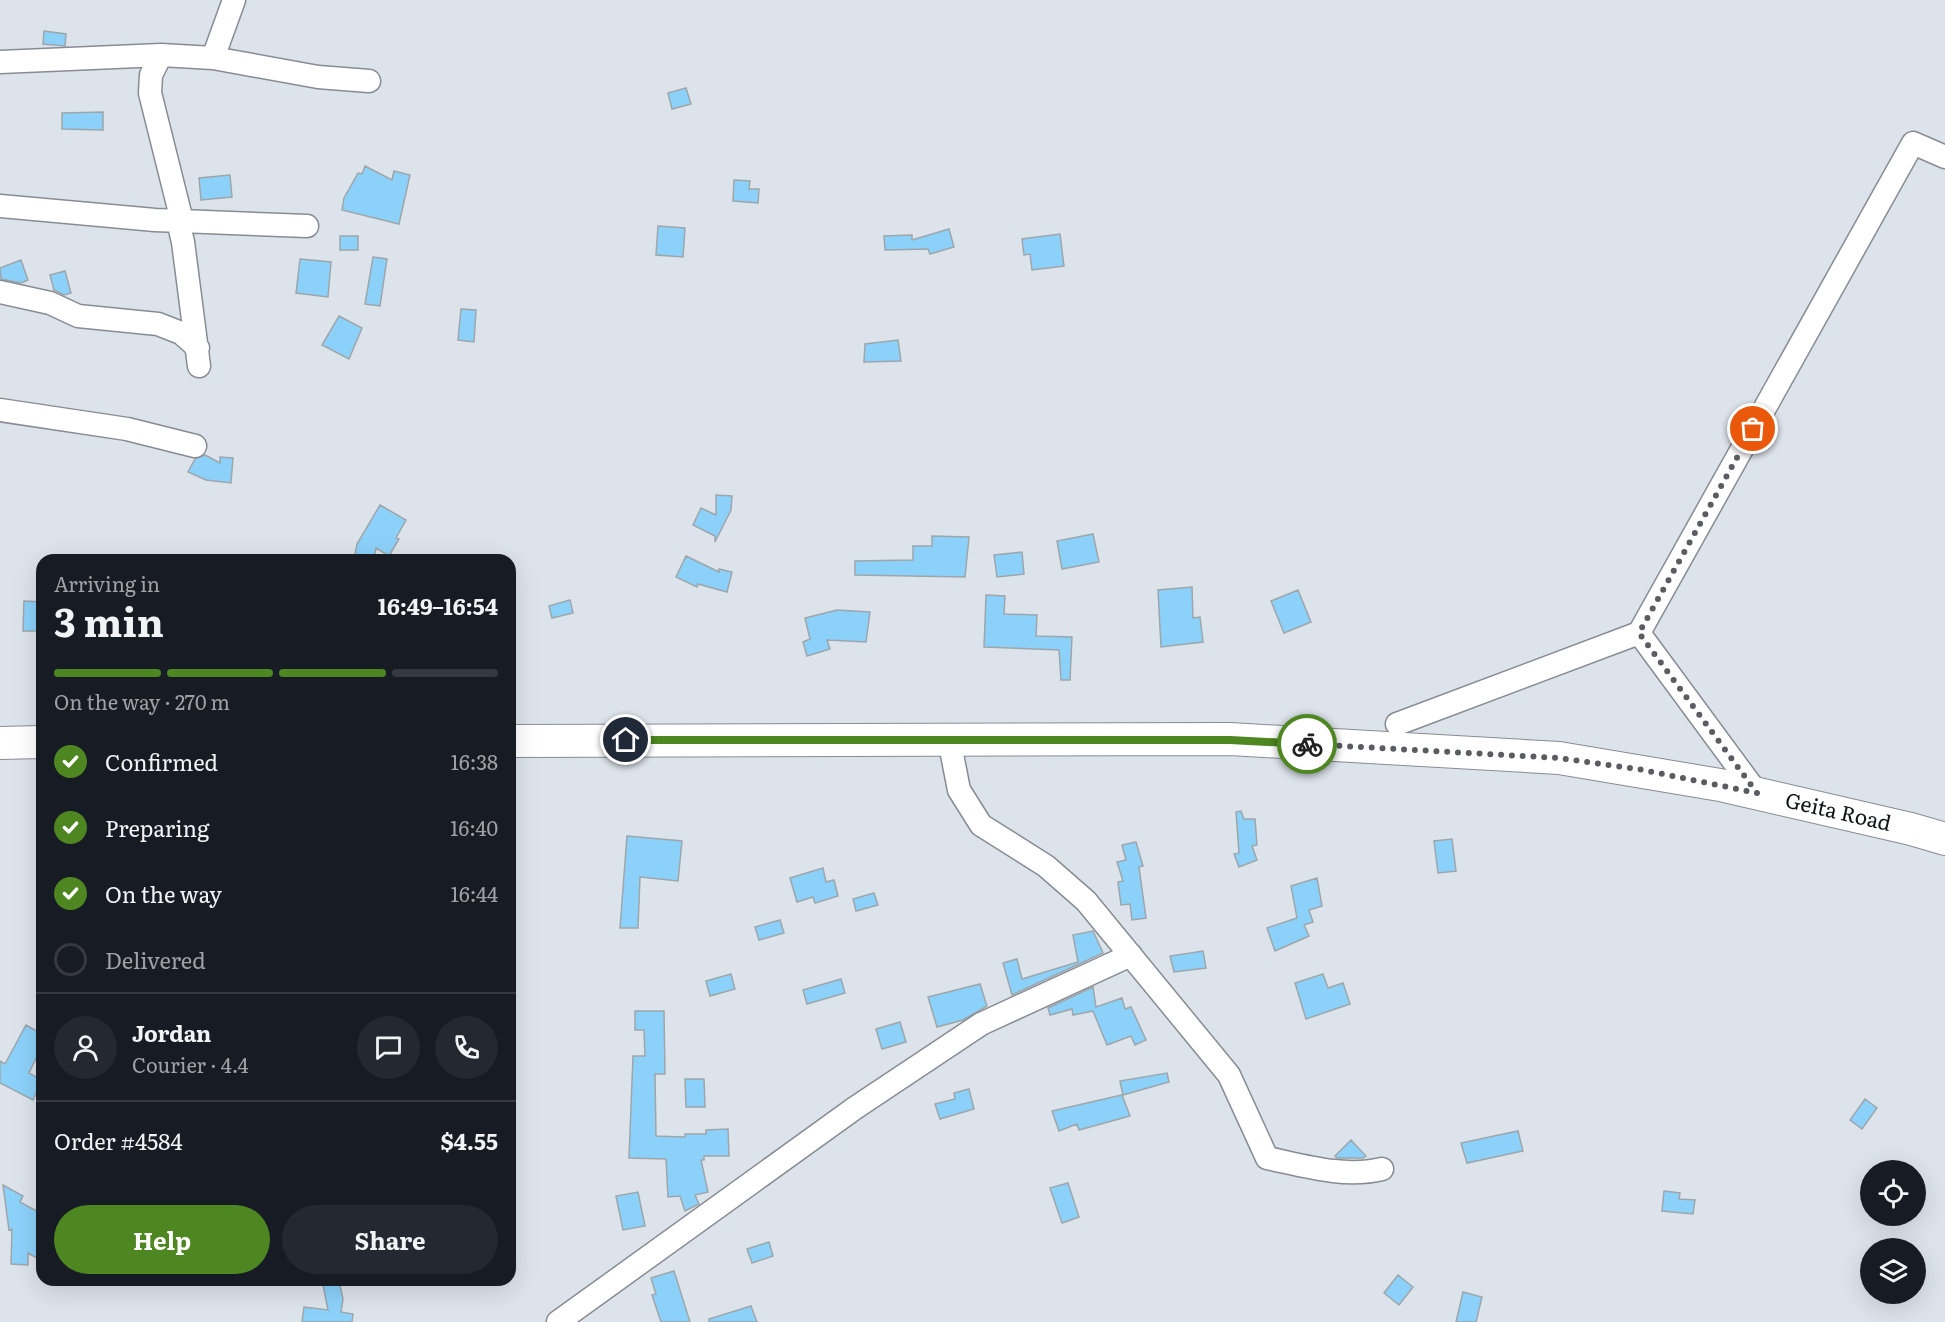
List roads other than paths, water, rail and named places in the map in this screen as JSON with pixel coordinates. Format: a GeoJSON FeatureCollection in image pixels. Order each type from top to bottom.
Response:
{"type":"FeatureCollection","features":[{"type":"Feature","properties":{"kind":"highway","name":"Geita Road"},"geometry":{"type":"LineString","coordinates":[[516,741],[1230,740],[1559,758],[1649,771],[1757,793],[1945,839]]}},
{"type":"Feature","properties":{"kind":"highway"},"geometry":{"type":"LineString","coordinates":[[0,742],[36,742]]}},
{"type":"Feature","properties":{"kind":"street"},"geometry":{"type":"LineString","coordinates":[[213,58],[234,0]]}},
{"type":"Feature","properties":{"kind":"street"},"geometry":{"type":"LineString","coordinates":[[0,292],[50,303],[78,316],[158,324],[181,333],[198,357],[180,221],[150,93],[151,75],[161,56]]}},
{"type":"Feature","properties":{"kind":"street"},"geometry":{"type":"LineString","coordinates":[[0,62],[161,56],[213,58],[318,77],[369,81]]}},
{"type":"Feature","properties":{"kind":"street"},"geometry":{"type":"LineString","coordinates":[[1397,724],[1639,633],[1913,143],[1945,157]]}},
{"type":"Feature","properties":{"kind":"street"},"geometry":{"type":"LineString","coordinates":[[0,206],[180,221],[307,226]]}},
{"type":"Feature","properties":{"kind":"street"},"geometry":{"type":"LineString","coordinates":[[0,410],[126,429],[195,446]]}},
{"type":"Feature","properties":{"kind":"street"},"geometry":{"type":"LineString","coordinates":[[1639,633],[1757,793]]}},
{"type":"Feature","properties":{"kind":"street"},"geometry":{"type":"LineString","coordinates":[[949,739],[959,790],[981,825],[1046,866],[1086,901],[1229,1075],[1267,1158],[1327,1170],[1362,1173],[1382,1169]]}},
{"type":"Feature","properties":{"kind":"street"},"geometry":{"type":"LineString","coordinates":[[558,1322],[845,1114],[981,1023],[1131,955]]}}]}
